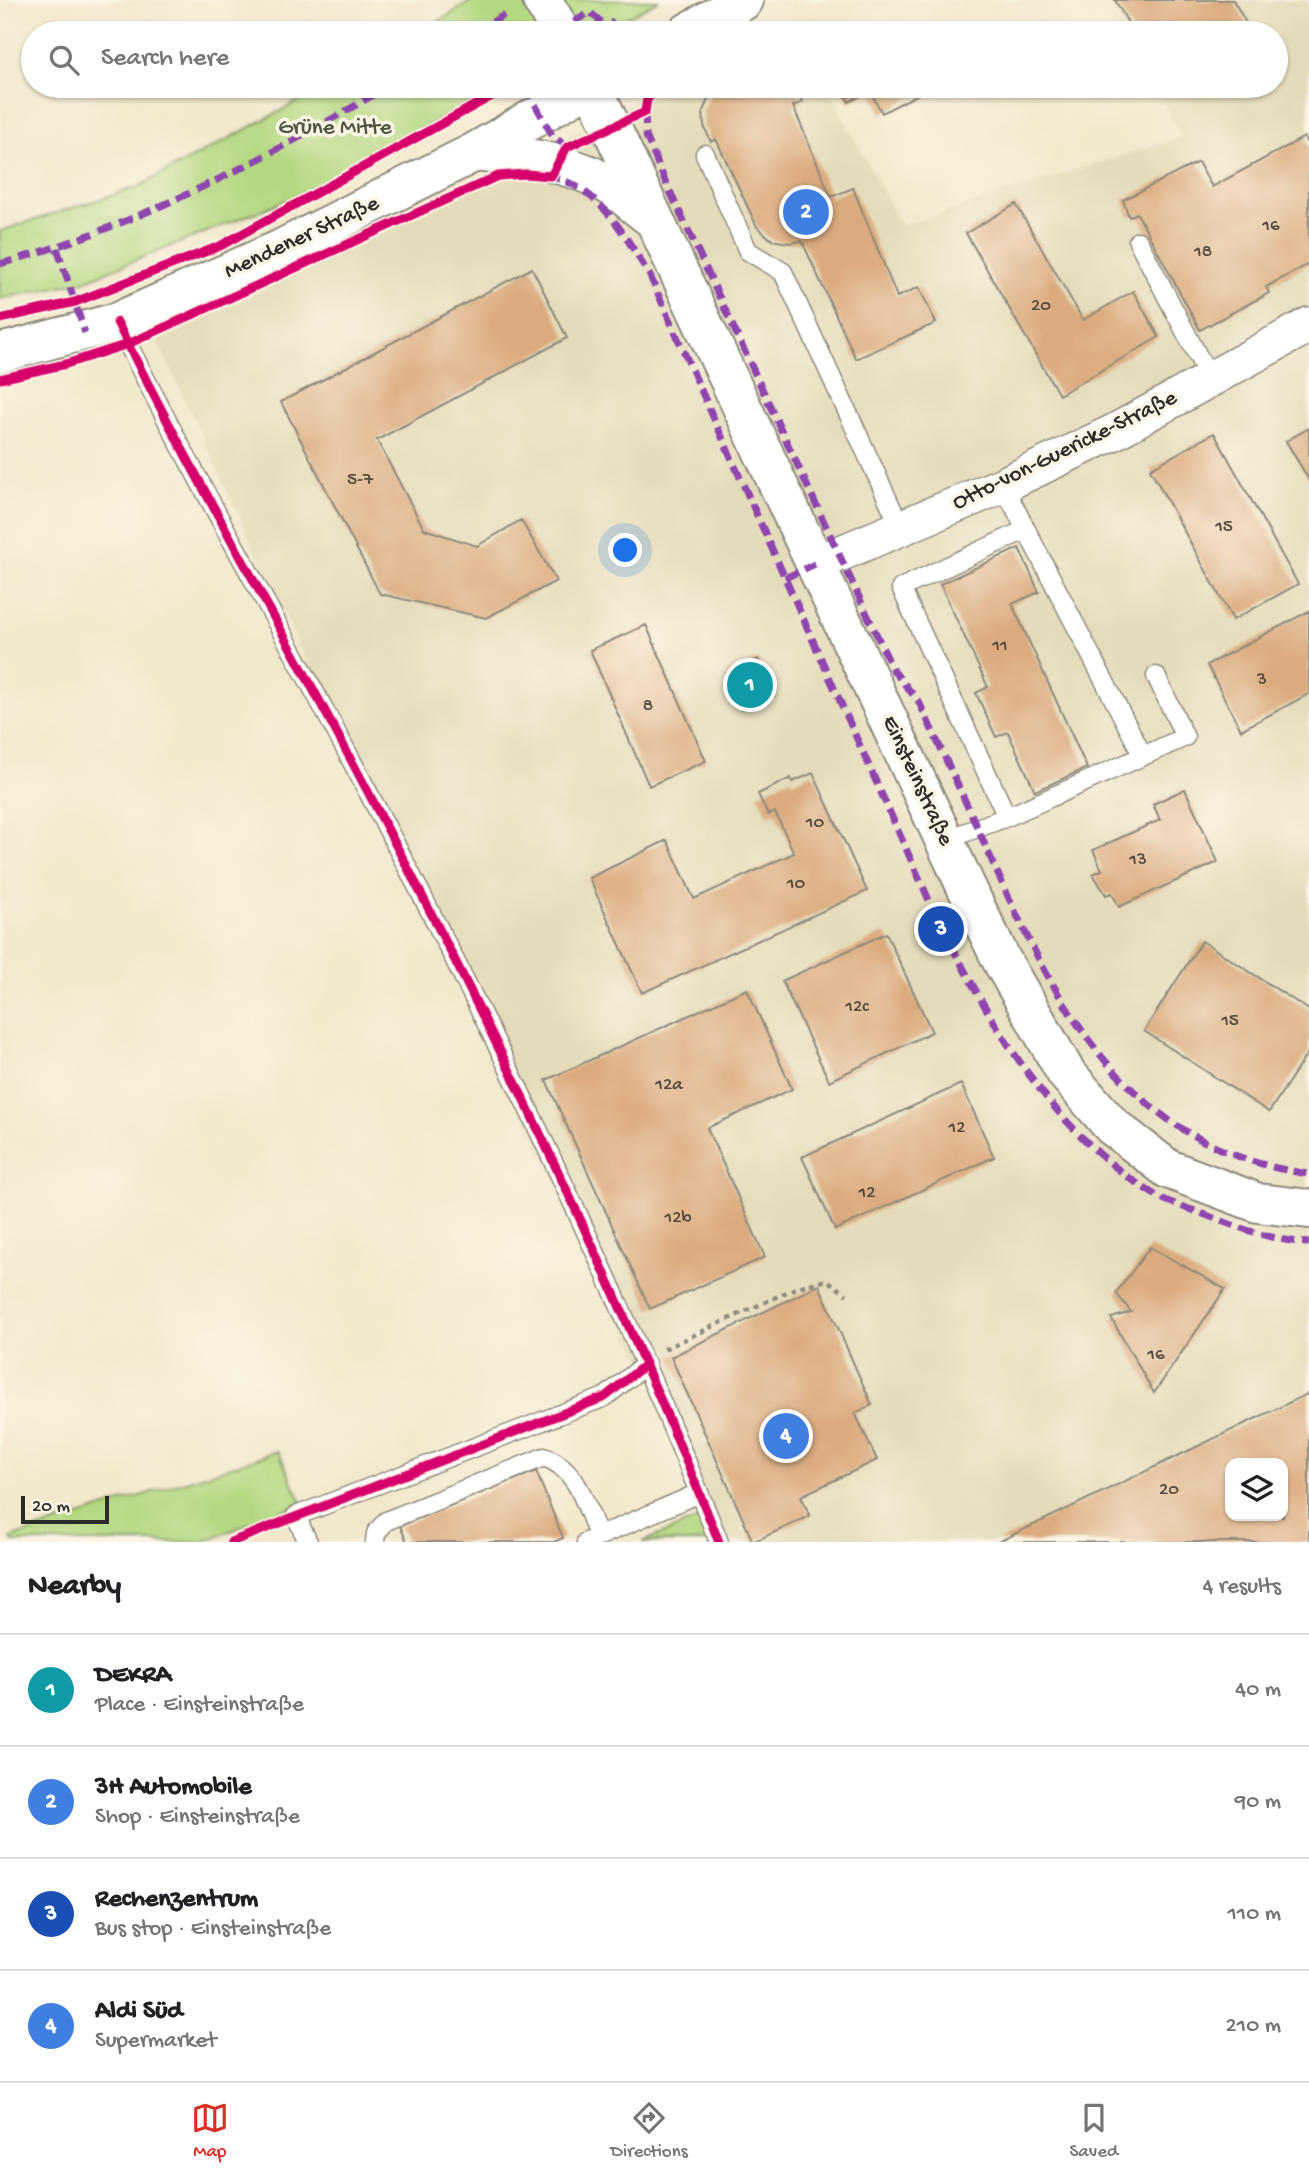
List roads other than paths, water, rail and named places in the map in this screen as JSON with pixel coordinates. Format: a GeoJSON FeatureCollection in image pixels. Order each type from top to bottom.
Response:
{"type":"FeatureCollection","features":[{"type":"Feature","properties":{"kind":"street"},"geometry":{"type":"LineString","coordinates":[[542,0],[555,21]]}},
{"type":"Feature","properties":{"kind":"street"},"geometry":{"type":"LineString","coordinates":[[708,21],[744,0]]}},
{"type":"Feature","properties":{"kind":"street","name":"Mendener Straße"},"geometry":{"type":"LineString","coordinates":[[0,353],[117,322],[334,225],[475,152],[570,98]]}},
{"type":"Feature","properties":{"kind":"street","name":"Einsteinstraße"},"geometry":{"type":"LineString","coordinates":[[597,98],[1002,961],[1066,1073],[1112,1126],[1168,1169],[1258,1203],[1309,1209]]}},
{"type":"Feature","properties":{"kind":"street","name":"Einsteinstraße"},"geometry":{"type":"LineString","coordinates":[[475,152],[533,157],[558,163],[602,181],[657,223]]}},
{"type":"Feature","properties":{"kind":"street","name":"Otto-von-Guericke-Straße"},"geometry":{"type":"LineString","coordinates":[[814,564],[1003,485],[1114,432],[1309,325]]}},
{"type":"Feature","properties":{"kind":"lane"},"geometry":{"type":"LineString","coordinates":[[705,154],[748,251],[783,272],[900,526]]}},
{"type":"Feature","properties":{"kind":"lane"},"geometry":{"type":"LineString","coordinates":[[1138,241],[1210,379]]}},
{"type":"Feature","properties":{"kind":"lane"},"geometry":{"type":"LineString","coordinates":[[117,322],[352,760],[524,1095],[645,1361],[719,1542]]}},
{"type":"Feature","properties":{"kind":"lane"},"geometry":{"type":"LineString","coordinates":[[1003,485],[1143,756]]}},
{"type":"Feature","properties":{"kind":"lane"},"geometry":{"type":"LineString","coordinates":[[1007,817],[901,588],[1025,530]]}},
{"type":"Feature","properties":{"kind":"lane"},"geometry":{"type":"LineString","coordinates":[[945,840],[1007,817],[1185,737],[1156,676]]}},
{"type":"Feature","properties":{"kind":"lane"},"geometry":{"type":"LineString","coordinates":[[308,1542],[296,1516],[605,1396],[645,1361]]}},
{"type":"Feature","properties":{"kind":"lane"},"geometry":{"type":"LineString","coordinates":[[375,1542],[376,1533],[386,1521],[544,1457],[562,1463],[572,1475],[592,1539],[699,1493]]}},
{"type":"Feature","properties":{"kind":"place","name":"3H Automobile"},"geometry":{"type":"Point","coordinates":[806,212]}},
{"type":"Feature","properties":{"kind":"place","name":"DEKRA"},"geometry":{"type":"Point","coordinates":[750,685]}},
{"type":"Feature","properties":{"kind":"place","name":"Rechenzentrum"},"geometry":{"type":"Point","coordinates":[941,929]}},
{"type":"Feature","properties":{"kind":"place","name":"Aldi Süd"},"geometry":{"type":"Point","coordinates":[786,1436]}},
{"type":"Feature","properties":{"kind":"park label","name":"Grüne Mitte"},"geometry":{"type":"Point","coordinates":[335,128]}}]}
